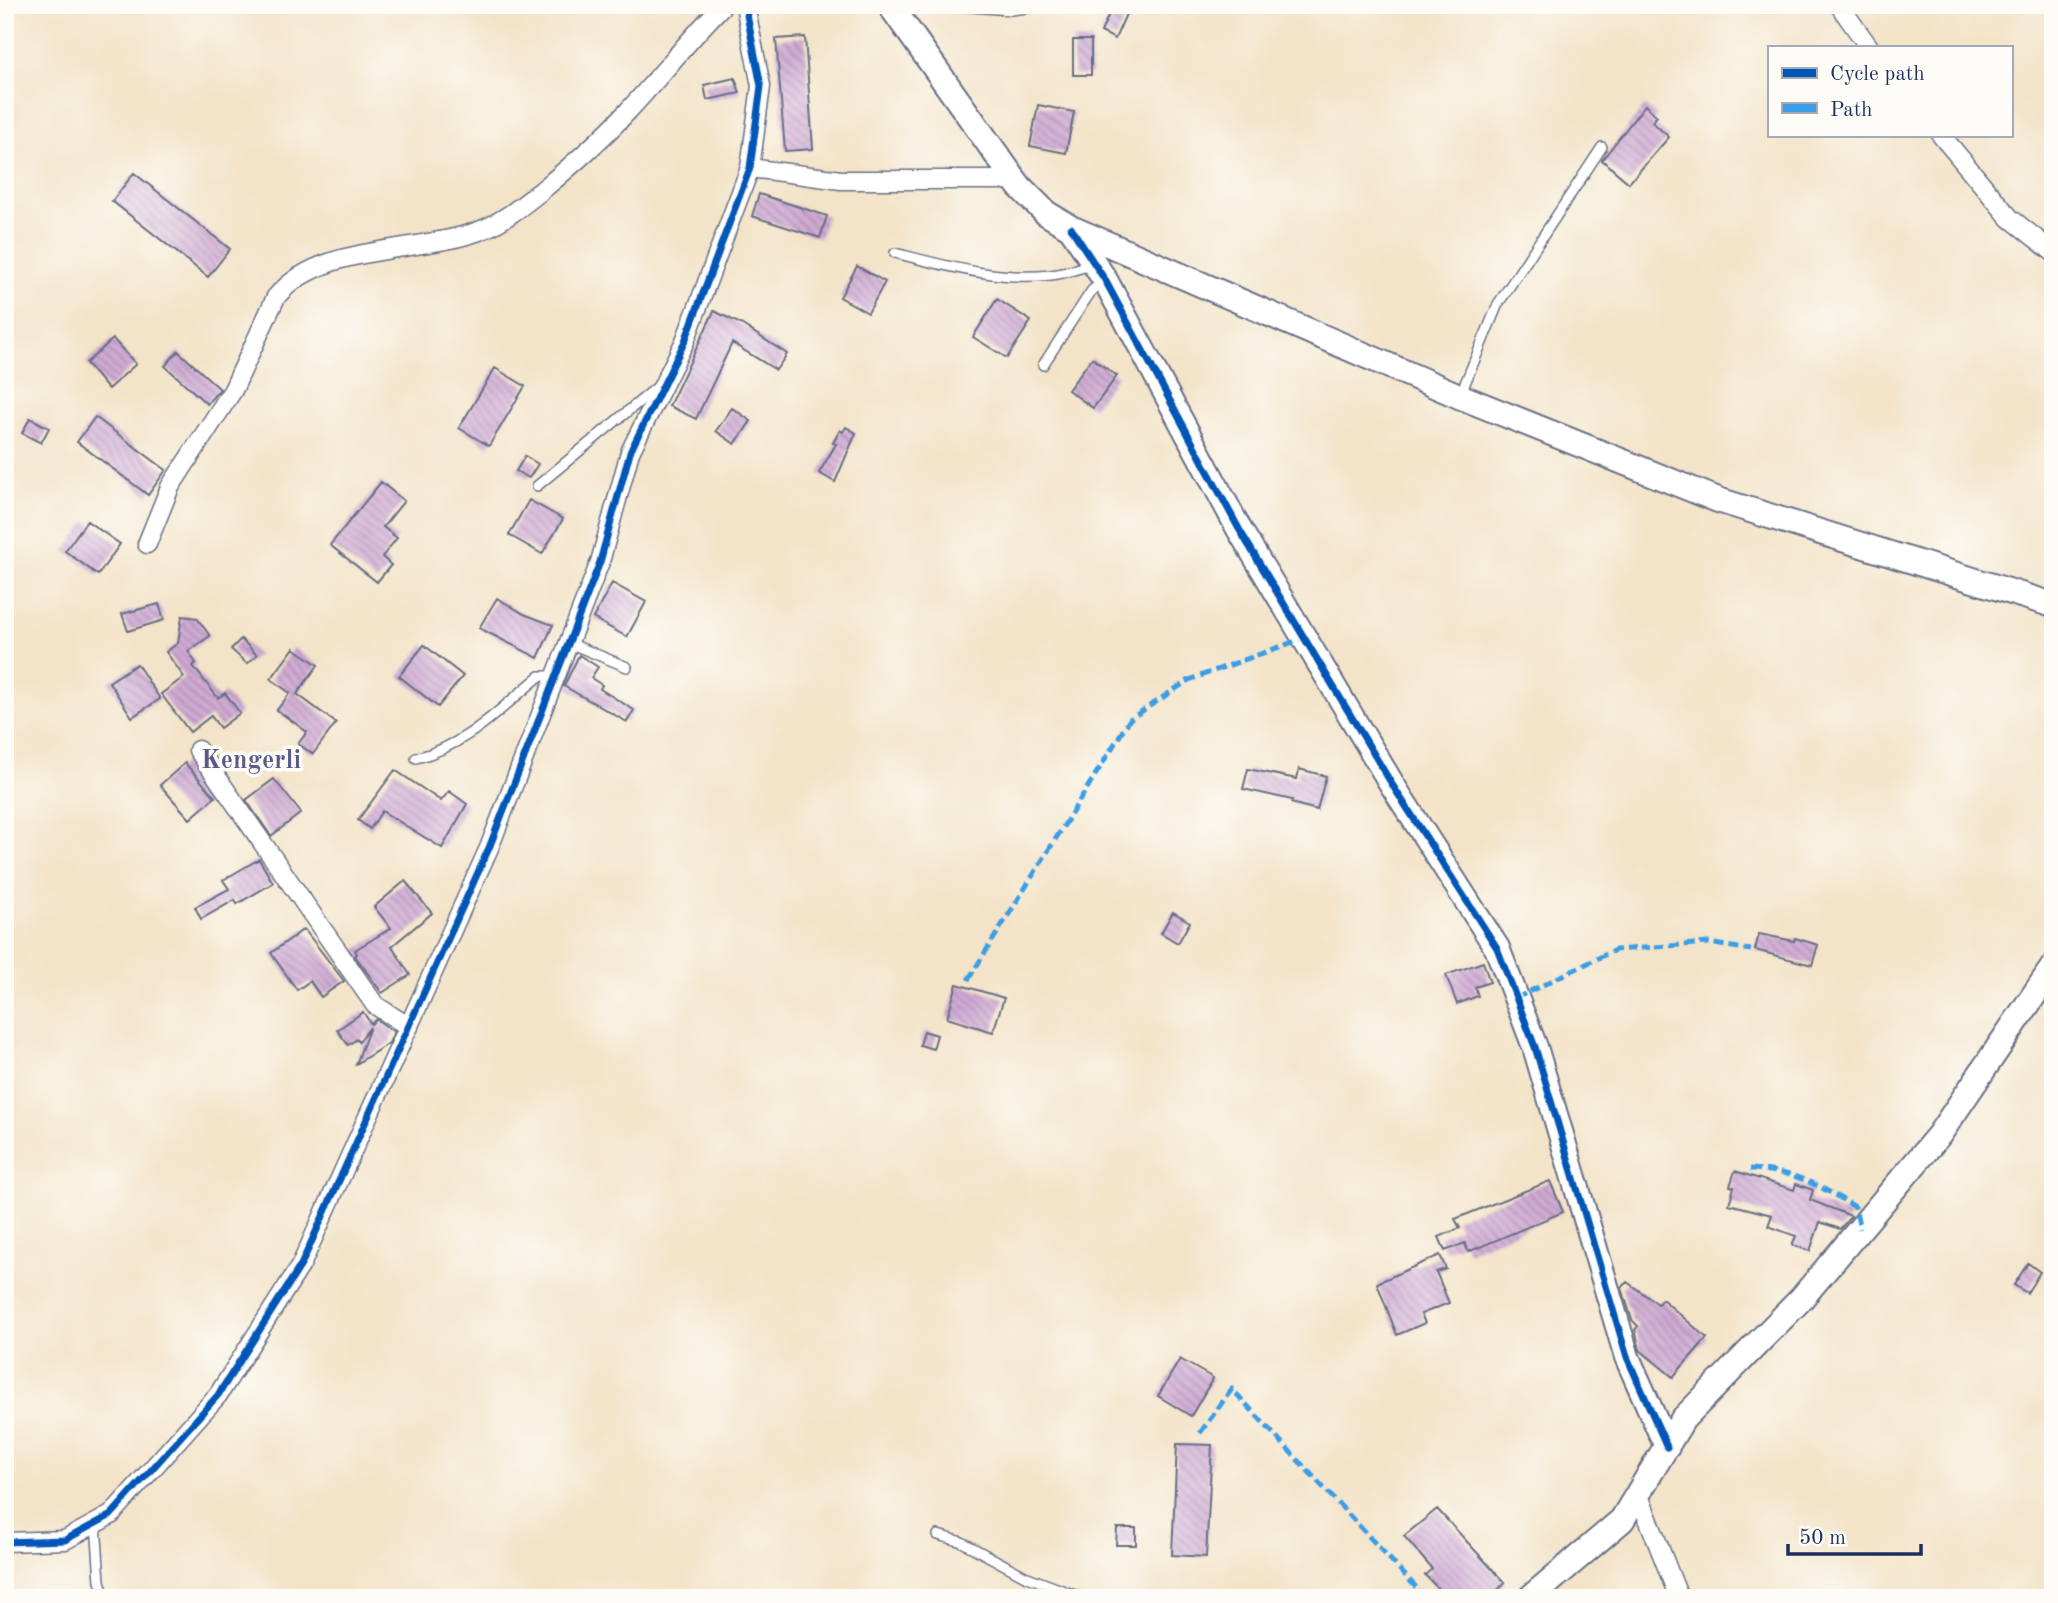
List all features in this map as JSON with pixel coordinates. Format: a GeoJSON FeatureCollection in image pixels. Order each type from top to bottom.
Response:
{"type":"FeatureCollection","features":[{"type":"Feature","properties":{"kind":"street"},"geometry":{"type":"LineString","coordinates":[[147,544],[170,487],[233,390],[275,298],[286,285],[349,256],[424,246],[480,230],[517,210],[627,113],[690,37],[723,5]]}},
{"type":"Feature","properties":{"kind":"street"},"geometry":{"type":"LineString","coordinates":[[5,1542],[65,1540],[111,1515],[218,1395],[301,1265],[489,848],[600,562],[630,452],[685,341],[750,168],[761,86],[745,5]]}},
{"type":"Feature","properties":{"kind":"street"},"geometry":{"type":"LineString","coordinates":[[890,5],[1015,180],[1046,213],[1071,228],[1459,396],[1718,500],[2053,605]]}},
{"type":"Feature","properties":{"kind":"street"},"geometry":{"type":"LineString","coordinates":[[1839,5],[1868,46]]}},
{"type":"Feature","properties":{"kind":"street"},"geometry":{"type":"LineString","coordinates":[[1942,136],[2010,218],[2053,252]]}},
{"type":"Feature","properties":{"kind":"street"},"geometry":{"type":"LineString","coordinates":[[750,168],[841,180],[1015,180]]}},
{"type":"Feature","properties":{"kind":"street"},"geometry":{"type":"LineString","coordinates":[[1071,228],[1100,272],[1239,529],[1393,786],[1497,948],[1535,1047],[1627,1357],[1667,1447]]}},
{"type":"Feature","properties":{"kind":"street"},"geometry":{"type":"LineString","coordinates":[[198,750],[374,1005],[409,1027]]}},
{"type":"Feature","properties":{"kind":"street"},"geometry":{"type":"LineString","coordinates":[[1530,1598],[1622,1520],[1684,1419],[1801,1299],[1939,1135],[2053,967]]}},
{"type":"Feature","properties":{"kind":"street"},"geometry":{"type":"LineString","coordinates":[[1638,1493],[1679,1598]]}},
{"type":"Feature","properties":{"kind":"lane"},"geometry":{"type":"LineString","coordinates":[[946,5],[1011,10],[1049,5]]}},
{"type":"Feature","properties":{"kind":"lane"},"geometry":{"type":"LineString","coordinates":[[1459,396],[1498,304],[1602,147]]}},
{"type":"Feature","properties":{"kind":"lane"},"geometry":{"type":"LineString","coordinates":[[895,253],[964,271],[1015,276],[1100,272],[1092,290],[1043,365]]}},
{"type":"Feature","properties":{"kind":"lane"},"geometry":{"type":"LineString","coordinates":[[537,486],[666,380]]}},
{"type":"Feature","properties":{"kind":"lane"},"geometry":{"type":"LineString","coordinates":[[569,643],[627,667]]}},
{"type":"Feature","properties":{"kind":"lane"},"geometry":{"type":"LineString","coordinates":[[416,758],[440,753],[456,744],[540,676],[556,676]]}},
{"type":"Feature","properties":{"kind":"lane"},"geometry":{"type":"LineString","coordinates":[[96,1523],[100,1581],[104,1598]]}},
{"type":"Feature","properties":{"kind":"lane"},"geometry":{"type":"LineString","coordinates":[[938,1535],[962,1542],[1025,1576],[1083,1598]]}},
{"type":"Feature","properties":{"kind":"building"},"geometry":{"type":"Polygon","coordinates":[[[1113,5],[1130,5],[1115,39],[1101,32],[1113,5]]]}},
{"type":"Feature","properties":{"kind":"building"},"geometry":{"type":"Polygon","coordinates":[[[805,37],[813,149],[785,151],[776,39],[805,37]]]}},
{"type":"Feature","properties":{"kind":"building"},"geometry":{"type":"Polygon","coordinates":[[[1073,40],[1091,40],[1091,75],[1073,75],[1073,40]]]}},
{"type":"Feature","properties":{"kind":"building"},"geometry":{"type":"Polygon","coordinates":[[[735,78],[740,93],[707,100],[704,85],[735,78]]]}},
{"type":"Feature","properties":{"kind":"building"},"geometry":{"type":"Polygon","coordinates":[[[1038,105],[1074,112],[1066,153],[1030,146],[1038,105]]]}},
{"type":"Feature","properties":{"kind":"building"},"geometry":{"type":"Polygon","coordinates":[[[1645,105],[1657,116],[1652,122],[1669,137],[1629,183],[1602,160],[1645,105]]]}},
{"type":"Feature","properties":{"kind":"building"},"geometry":{"type":"Polygon","coordinates":[[[134,173],[230,249],[208,277],[112,201],[134,173]]]}},
{"type":"Feature","properties":{"kind":"building"},"geometry":{"type":"Polygon","coordinates":[[[759,194],[827,216],[820,238],[752,216],[759,194]]]}},
{"type":"Feature","properties":{"kind":"building"},"geometry":{"type":"Polygon","coordinates":[[[857,266],[885,282],[868,313],[840,297],[857,266]]]}},
{"type":"Feature","properties":{"kind":"building"},"geometry":{"type":"Polygon","coordinates":[[[997,299],[1031,321],[1007,358],[973,337],[997,299]]]}},
{"type":"Feature","properties":{"kind":"building"},"geometry":{"type":"Polygon","coordinates":[[[714,311],[741,324],[787,354],[776,370],[732,343],[696,419],[669,406],[714,311]]]}},
{"type":"Feature","properties":{"kind":"building"},"geometry":{"type":"Polygon","coordinates":[[[113,339],[136,364],[108,389],[86,363],[113,339]]]}},
{"type":"Feature","properties":{"kind":"building"},"geometry":{"type":"Polygon","coordinates":[[[178,351],[220,389],[207,404],[165,366],[178,351]]]}},
{"type":"Feature","properties":{"kind":"building"},"geometry":{"type":"Polygon","coordinates":[[[1092,358],[1117,376],[1093,408],[1068,390],[1092,358]]]}},
{"type":"Feature","properties":{"kind":"building"},"geometry":{"type":"Polygon","coordinates":[[[495,368],[525,386],[489,446],[459,428],[495,368]]]}},
{"type":"Feature","properties":{"kind":"building"},"geometry":{"type":"Polygon","coordinates":[[[732,408],[751,421],[735,444],[716,431],[732,408]]]}},
{"type":"Feature","properties":{"kind":"building"},"geometry":{"type":"Polygon","coordinates":[[[95,417],[166,470],[148,495],[77,442],[95,417]]]}},
{"type":"Feature","properties":{"kind":"building"},"geometry":{"type":"Polygon","coordinates":[[[30,418],[49,428],[41,443],[22,433],[30,418]]]}},
{"type":"Feature","properties":{"kind":"building"},"geometry":{"type":"Polygon","coordinates":[[[846,427],[856,433],[835,482],[819,473],[836,444],[833,443],[840,430],[843,432],[846,427]]]}},
{"type":"Feature","properties":{"kind":"building"},"geometry":{"type":"Polygon","coordinates":[[[525,456],[538,464],[529,478],[516,471],[525,456]]]}},
{"type":"Feature","properties":{"kind":"building"},"geometry":{"type":"Polygon","coordinates":[[[381,482],[404,501],[383,527],[397,538],[382,557],[391,565],[377,582],[330,545],[381,482]]]}},
{"type":"Feature","properties":{"kind":"building"},"geometry":{"type":"Polygon","coordinates":[[[529,500],[563,519],[542,554],[509,535],[529,500]]]}},
{"type":"Feature","properties":{"kind":"building"},"geometry":{"type":"Polygon","coordinates":[[[87,521],[120,544],[98,575],[65,551],[87,521]]]}},
{"type":"Feature","properties":{"kind":"building"},"geometry":{"type":"Polygon","coordinates":[[[612,583],[646,602],[627,637],[593,618],[612,583]]]}},
{"type":"Feature","properties":{"kind":"building"},"geometry":{"type":"Polygon","coordinates":[[[497,598],[524,614],[553,625],[538,658],[479,628],[497,598]]]}},
{"type":"Feature","properties":{"kind":"building"},"geometry":{"type":"Polygon","coordinates":[[[159,604],[164,620],[128,631],[122,614],[159,604]]]}},
{"type":"Feature","properties":{"kind":"building"},"geometry":{"type":"Polygon","coordinates":[[[182,616],[197,618],[210,636],[188,651],[196,663],[193,666],[218,698],[225,693],[240,713],[220,728],[211,716],[190,732],[161,694],[184,677],[166,652],[178,643],[182,616]]]}},
{"type":"Feature","properties":{"kind":"building"},"geometry":{"type":"Polygon","coordinates":[[[241,639],[257,655],[247,664],[231,649],[241,639]]]}},
{"type":"Feature","properties":{"kind":"building"},"geometry":{"type":"Polygon","coordinates":[[[424,645],[463,676],[438,707],[399,676],[424,645]]]}},
{"type":"Feature","properties":{"kind":"building"},"geometry":{"type":"Polygon","coordinates":[[[294,648],[318,665],[297,694],[336,723],[313,754],[298,744],[307,732],[277,710],[290,693],[271,679],[294,648]]]}},
{"type":"Feature","properties":{"kind":"building"},"geometry":{"type":"Polygon","coordinates":[[[579,655],[598,667],[591,678],[602,685],[600,689],[634,710],[627,722],[564,686],[579,655]]]}},
{"type":"Feature","properties":{"kind":"building"},"geometry":{"type":"Polygon","coordinates":[[[137,664],[160,699],[132,717],[109,682],[137,664]]]}},
{"type":"Feature","properties":{"kind":"building"},"geometry":{"type":"Polygon","coordinates":[[[185,763],[215,797],[190,819],[160,785],[185,763]]]}},
{"type":"Feature","properties":{"kind":"building"},"geometry":{"type":"Polygon","coordinates":[[[1248,769],[1297,779],[1299,769],[1326,776],[1317,810],[1291,803],[1292,800],[1243,789],[1248,769]]]}},
{"type":"Feature","properties":{"kind":"building"},"geometry":{"type":"Polygon","coordinates":[[[395,770],[441,801],[449,791],[467,804],[442,848],[382,811],[370,829],[358,820],[395,770]]]}},
{"type":"Feature","properties":{"kind":"building"},"geometry":{"type":"Polygon","coordinates":[[[274,779],[301,813],[271,836],[246,800],[274,779]]]}},
{"type":"Feature","properties":{"kind":"building"},"geometry":{"type":"Polygon","coordinates":[[[259,859],[273,883],[237,904],[235,900],[201,919],[195,907],[229,889],[223,880],[259,859]]]}},
{"type":"Feature","properties":{"kind":"building"},"geometry":{"type":"Polygon","coordinates":[[[405,881],[432,913],[392,946],[410,975],[382,993],[355,956],[355,950],[391,928],[374,907],[405,881]]]}},
{"type":"Feature","properties":{"kind":"building"},"geometry":{"type":"Polygon","coordinates":[[[1173,912],[1190,922],[1178,943],[1161,933],[1173,912]]]}},
{"type":"Feature","properties":{"kind":"building"},"geometry":{"type":"Polygon","coordinates":[[[304,929],[344,981],[321,997],[310,981],[297,990],[271,953],[304,929]]]}},
{"type":"Feature","properties":{"kind":"building"},"geometry":{"type":"Polygon","coordinates":[[[1759,934],[1794,941],[1795,938],[1818,945],[1812,965],[1755,950],[1759,934]]]}},
{"type":"Feature","properties":{"kind":"building"},"geometry":{"type":"Polygon","coordinates":[[[1483,962],[1490,982],[1475,987],[1478,996],[1457,1004],[1446,975],[1483,962]]]}},
{"type":"Feature","properties":{"kind":"building"},"geometry":{"type":"Polygon","coordinates":[[[957,984],[1004,998],[993,1032],[947,1018],[957,984]]]}},
{"type":"Feature","properties":{"kind":"building"},"geometry":{"type":"Polygon","coordinates":[[[363,1012],[371,1024],[376,1019],[394,1032],[389,1043],[356,1064],[370,1027],[359,1042],[357,1039],[348,1045],[337,1030],[363,1012]]]}},
{"type":"Feature","properties":{"kind":"building"},"geometry":{"type":"Polygon","coordinates":[[[924,1031],[937,1035],[933,1049],[920,1045],[924,1031]]]}},
{"type":"Feature","properties":{"kind":"building"},"geometry":{"type":"Polygon","coordinates":[[[1735,1171],[1794,1190],[1796,1184],[1813,1190],[1810,1200],[1851,1216],[1840,1229],[1820,1222],[1810,1251],[1792,1245],[1796,1236],[1768,1226],[1772,1215],[1729,1204],[1734,1187],[1730,1186],[1735,1171]]]}},
{"type":"Feature","properties":{"kind":"building"},"geometry":{"type":"Polygon","coordinates":[[[1550,1181],[1563,1212],[1468,1252],[1465,1243],[1445,1251],[1439,1237],[1460,1228],[1455,1219],[1550,1181]]]}},
{"type":"Feature","properties":{"kind":"building"},"geometry":{"type":"Polygon","coordinates":[[[1440,1255],[1446,1269],[1436,1272],[1449,1303],[1421,1314],[1425,1323],[1397,1335],[1377,1283],[1440,1255]]]}},
{"type":"Feature","properties":{"kind":"building"},"geometry":{"type":"Polygon","coordinates":[[[2028,1263],[2040,1272],[2027,1293],[2014,1285],[2028,1263]]]}},
{"type":"Feature","properties":{"kind":"building"},"geometry":{"type":"Polygon","coordinates":[[[1627,1282],[1658,1304],[1662,1299],[1707,1338],[1673,1377],[1640,1350],[1635,1330],[1638,1326],[1632,1320],[1622,1288],[1627,1282]]]}},
{"type":"Feature","properties":{"kind":"building"},"geometry":{"type":"Polygon","coordinates":[[[1180,1359],[1213,1378],[1191,1416],[1158,1396],[1180,1359]]]}},
{"type":"Feature","properties":{"kind":"building"},"geometry":{"type":"Polygon","coordinates":[[[1177,1444],[1212,1445],[1206,1557],[1172,1555],[1177,1444]]]}},
{"type":"Feature","properties":{"kind":"building"},"geometry":{"type":"Polygon","coordinates":[[[1437,1509],[1505,1583],[1489,1598],[1447,1598],[1425,1575],[1432,1569],[1404,1536],[1437,1509]]]}},
{"type":"Feature","properties":{"kind":"building"},"geometry":{"type":"Polygon","coordinates":[[[1117,1528],[1136,1528],[1136,1545],[1116,1545],[1117,1528]]]}},
{"type":"Feature","properties":{"kind":"marked path"},"geometry":{"type":"LineString","coordinates":[[968,980],[1130,719],[1189,680],[1304,638]]}},
{"type":"Feature","properties":{"kind":"marked path"},"geometry":{"type":"LineString","coordinates":[[1516,998],[1615,950],[1708,943],[1751,950]]}},
{"type":"Feature","properties":{"kind":"marked path"},"geometry":{"type":"LineString","coordinates":[[1750,1169],[1793,1176],[1829,1192],[1855,1207],[1860,1229]]}},
{"type":"Feature","properties":{"kind":"marked path"},"geometry":{"type":"LineString","coordinates":[[1200,1433],[1232,1389],[1426,1598]]}},
{"type":"Feature","properties":{"kind":"cycle path"},"geometry":{"type":"LineString","coordinates":[[5,1542],[65,1540],[111,1515],[218,1395],[301,1265],[489,848],[600,562],[630,452],[685,341],[750,168],[761,86],[745,5]]}},
{"type":"Feature","properties":{"kind":"cycle path"},"geometry":{"type":"LineString","coordinates":[[1071,228],[1105,280],[1239,529],[1393,786],[1497,948],[1535,1047],[1627,1357],[1667,1447]]}},
{"type":"Feature","properties":{"kind":"district","name":"Kengerli"},"geometry":{"type":"Point","coordinates":[251,759]}}]}
